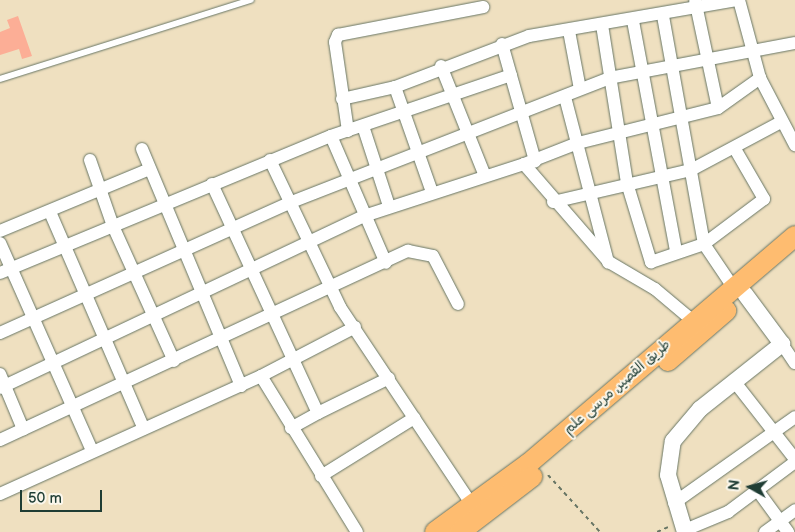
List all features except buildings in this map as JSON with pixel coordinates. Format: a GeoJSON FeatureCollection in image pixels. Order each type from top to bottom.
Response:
{"type":"FeatureCollection","features":[{"type":"Feature","properties":{"kind":"main road","name":"طريق القصير, مرسى علم"},"geometry":{"type":"LineString","coordinates":[[435,532],[467,521],[543,469],[739,291],[795,236]]}},
{"type":"Feature","properties":{"kind":"main road","name":"طريق القصير, مرسى علم"},"geometry":{"type":"LineString","coordinates":[[467,521],[528,464],[693,321],[795,252]]}},
{"type":"Feature","properties":{"kind":"street"},"geometry":{"type":"LineString","coordinates":[[342,100],[395,86],[441,66],[502,44],[602,25],[663,16],[696,4],[738,0],[751,53],[760,78],[795,146]]}},
{"type":"Feature","properties":{"kind":"street"},"geometry":{"type":"LineString","coordinates":[[696,4],[718,108]]}},
{"type":"Feature","properties":{"kind":"street"},"geometry":{"type":"LineString","coordinates":[[348,131],[335,42],[338,35],[483,7]]}},
{"type":"Feature","properties":{"kind":"street"},"geometry":{"type":"LineString","coordinates":[[663,16],[684,119],[690,170],[704,244],[795,362]]}},
{"type":"Feature","properties":{"kind":"street"},"geometry":{"type":"LineString","coordinates":[[633,21],[640,72],[676,250]]}},
{"type":"Feature","properties":{"kind":"street"},"geometry":{"type":"LineString","coordinates":[[602,25],[609,78],[628,183],[651,262]]}},
{"type":"Feature","properties":{"kind":"street"},"geometry":{"type":"LineString","coordinates":[[569,31],[580,89]]}},
{"type":"Feature","properties":{"kind":"street"},"geometry":{"type":"LineString","coordinates":[[0,333],[289,203],[565,97],[609,78],[709,61],[795,43]]}},
{"type":"Feature","properties":{"kind":"street"},"geometry":{"type":"LineString","coordinates":[[502,44],[522,112],[529,162],[553,202],[608,262],[631,274],[693,321]]}},
{"type":"Feature","properties":{"kind":"street"},"geometry":{"type":"LineString","coordinates":[[441,66],[485,176]]}},
{"type":"Feature","properties":{"kind":"street"},"geometry":{"type":"LineString","coordinates":[[5,271],[330,136],[511,75]]}},
{"type":"Feature","properties":{"kind":"street"},"geometry":{"type":"LineString","coordinates":[[24,429],[2,382],[54,364],[154,315],[309,244],[364,216],[432,192],[529,162],[578,143],[684,119],[718,108],[760,78]]}},
{"type":"Feature","properties":{"kind":"street"},"geometry":{"type":"LineString","coordinates":[[395,86],[432,192]]}},
{"type":"Feature","properties":{"kind":"street"},"geometry":{"type":"LineString","coordinates":[[565,97],[592,194],[608,262]]}},
{"type":"Feature","properties":{"kind":"street"},"geometry":{"type":"LineString","coordinates":[[553,202],[690,170],[735,149],[781,122]]}},
{"type":"Feature","properties":{"kind":"street"},"geometry":{"type":"LineString","coordinates":[[363,126],[390,206]]}},
{"type":"Feature","properties":{"kind":"street"},"geometry":{"type":"LineString","coordinates":[[330,136],[347,180],[386,263]]}},
{"type":"Feature","properties":{"kind":"street"},"geometry":{"type":"LineString","coordinates":[[142,149],[181,251],[241,386]]}},
{"type":"Feature","properties":{"kind":"street"},"geometry":{"type":"LineString","coordinates":[[631,274],[676,250],[704,244],[764,199],[735,149]]}},
{"type":"Feature","properties":{"kind":"street"},"geometry":{"type":"LineString","coordinates":[[90,160],[99,192],[174,361]]}},
{"type":"Feature","properties":{"kind":"street"},"geometry":{"type":"LineString","coordinates":[[270,160],[329,287],[414,418],[467,521]]}},
{"type":"Feature","properties":{"kind":"street"},"geometry":{"type":"LineString","coordinates":[[0,231],[99,192],[150,169]]}},
{"type":"Feature","properties":{"kind":"street"},"geometry":{"type":"LineString","coordinates":[[212,184],[292,361],[318,413]]}},
{"type":"Feature","properties":{"kind":"street"},"geometry":{"type":"LineString","coordinates":[[50,212],[66,245],[84,296],[144,429]]}},
{"type":"Feature","properties":{"kind":"street"},"geometry":{"type":"LineString","coordinates":[[0,243],[5,271],[32,318],[92,451]]}},
{"type":"Feature","properties":{"kind":"street"},"geometry":{"type":"LineString","coordinates":[[0,440],[72,406],[125,384],[329,287],[386,263],[408,251],[432,256],[458,304]]}},
{"type":"Feature","properties":{"kind":"street"},"geometry":{"type":"LineString","coordinates":[[0,494],[92,451],[241,386],[292,361],[355,326]]}},
{"type":"Feature","properties":{"kind":"street"},"geometry":{"type":"LineString","coordinates":[[734,381],[775,430],[795,461],[728,512],[685,531],[674,503],[666,463],[673,441],[700,409],[734,381],[782,344]]}},
{"type":"Feature","properties":{"kind":"street"},"geometry":{"type":"LineString","coordinates":[[261,376],[291,428],[357,532]]}},
{"type":"Feature","properties":{"kind":"street"},"geometry":{"type":"LineString","coordinates":[[291,428],[389,378]]}},
{"type":"Feature","properties":{"kind":"street"},"geometry":{"type":"LineString","coordinates":[[674,503],[795,417]]}},
{"type":"Feature","properties":{"kind":"street"},"geometry":{"type":"LineString","coordinates":[[321,476],[414,418]]}},
{"type":"Feature","properties":{"kind":"street"},"geometry":{"type":"LineString","coordinates":[[758,491],[788,532]]}},
{"type":"Feature","properties":{"kind":"street"},"geometry":{"type":"LineString","coordinates":[[765,532],[795,510]]}},
{"type":"Feature","properties":{"kind":"lane"},"geometry":{"type":"LineString","coordinates":[[0,79],[251,0]]}},
{"type":"Feature","properties":{"kind":"path"},"geometry":{"type":"LineString","coordinates":[[543,469],[600,532]]}}]}
